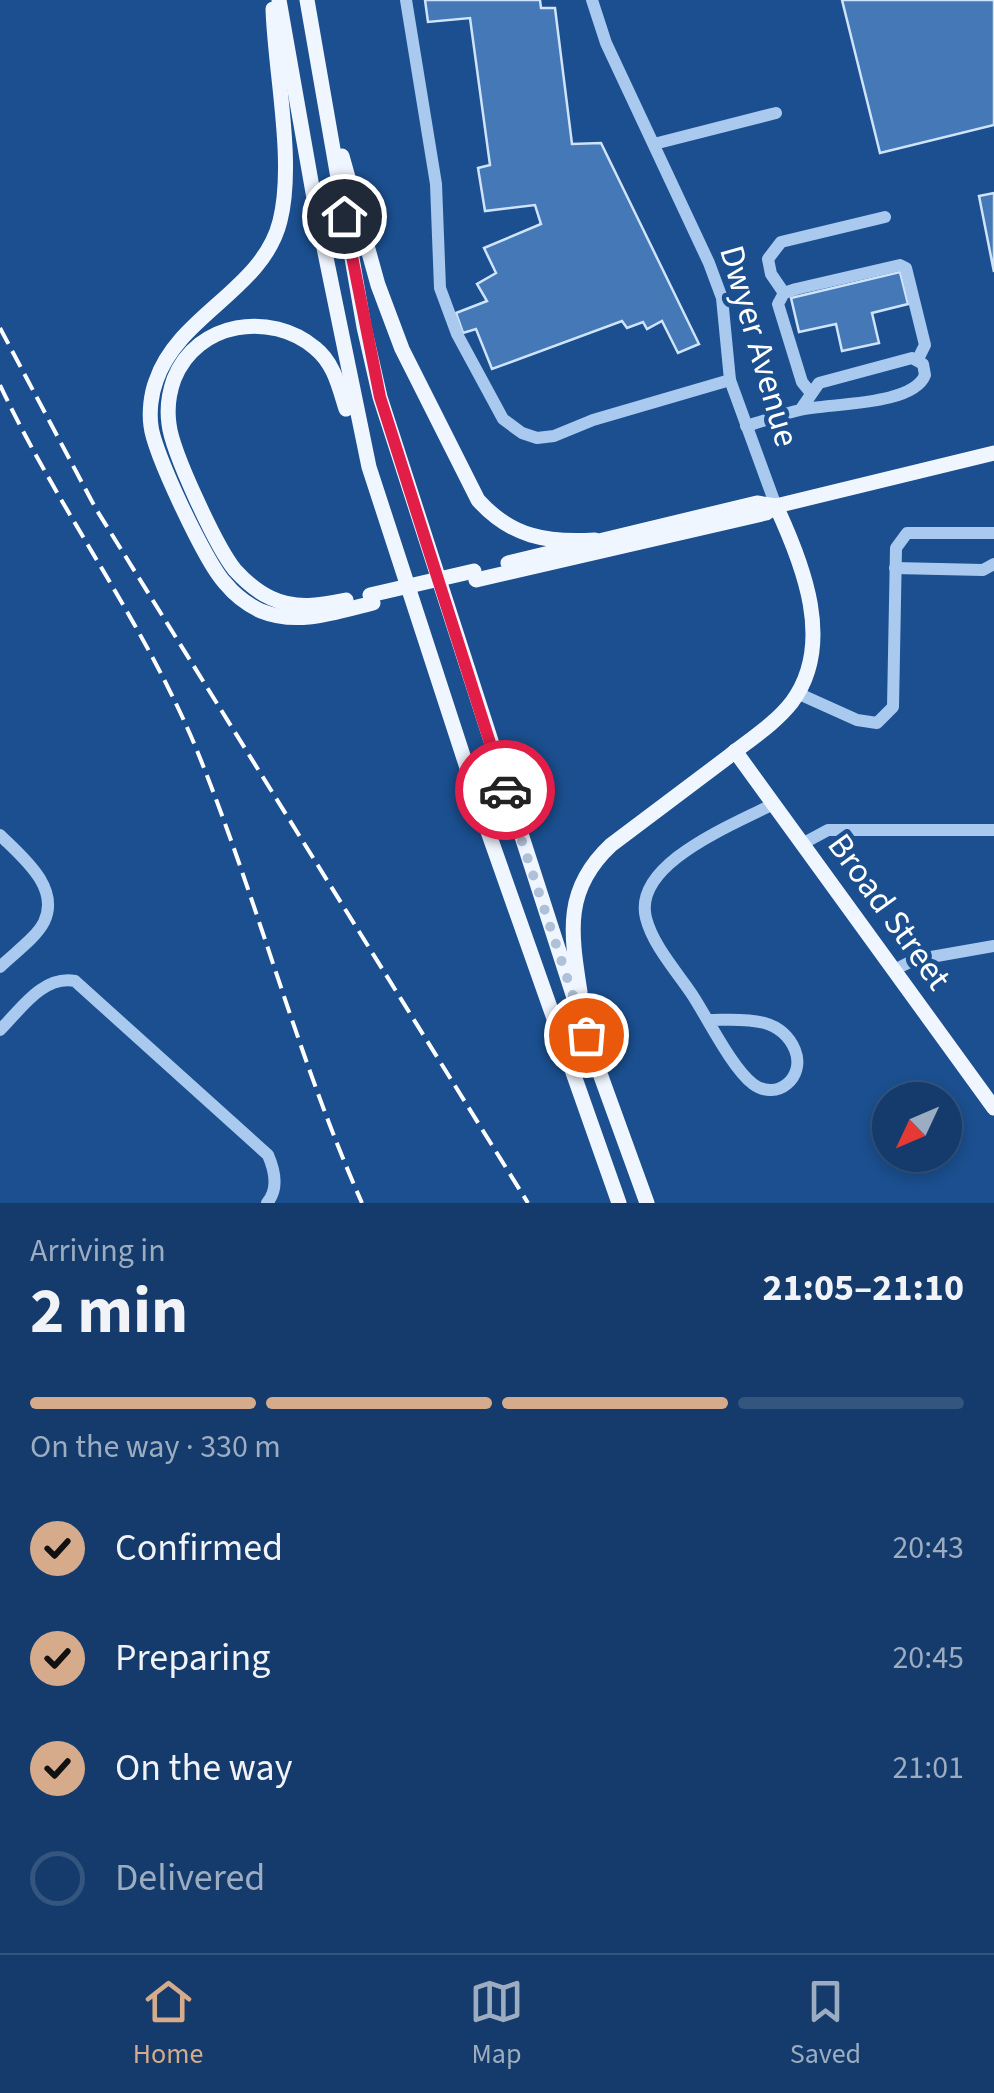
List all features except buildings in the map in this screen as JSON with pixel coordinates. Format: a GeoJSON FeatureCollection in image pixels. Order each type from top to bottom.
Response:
{"type":"FeatureCollection","features":[{"type":"Feature","properties":{"kind":"main road"},"geometry":{"type":"LineString","coordinates":[[276,0],[369,467]]}},
{"type":"Feature","properties":{"kind":"main road"},"geometry":{"type":"LineString","coordinates":[[276,0],[285,170],[279,227],[250,273],[166,357],[155,382],[150,427],[157,450],[216,571],[242,600],[261,611],[302,618],[371,599],[766,513],[776,506],[994,453]]}},
{"type":"Feature","properties":{"kind":"main road"},"geometry":{"type":"LineString","coordinates":[[306,0],[360,308],[380,397],[586,1035],[647,1203]]}},
{"type":"Feature","properties":{"kind":"main road"},"geometry":{"type":"LineString","coordinates":[[318,65],[378,285],[402,349],[478,500],[494,518],[516,532],[542,540],[595,540]]}},
{"type":"Feature","properties":{"kind":"main road"},"geometry":{"type":"LineString","coordinates":[[371,599],[294,605],[273,599],[236,571],[172,440],[168,404],[173,381],[198,346],[215,334],[252,325],[292,334],[316,348],[335,375],[369,467],[484,822],[620,1203]]}},
{"type":"Feature","properties":{"kind":"main road"},"geometry":{"type":"LineString","coordinates":[[475,576],[595,540],[756,502],[776,506]]}},
{"type":"Feature","properties":{"kind":"main road","name":"Dwyer Avenue"},"geometry":{"type":"LineString","coordinates":[[586,1035],[571,949],[572,919],[586,876],[611,845],[777,718],[797,693],[810,664],[814,635],[811,610],[796,549],[776,506]]}},
{"type":"Feature","properties":{"kind":"main road","name":"Broad Street"},"geometry":{"type":"LineString","coordinates":[[735,751],[994,1108]]}},
{"type":"Feature","properties":{"kind":"street"},"geometry":{"type":"LineString","coordinates":[[406,0],[436,184],[440,288],[457,334],[503,419],[537,438],[554,436],[593,420],[730,380]]}},
{"type":"Feature","properties":{"kind":"street","name":"Dwyer Avenue"},"geometry":{"type":"LineString","coordinates":[[592,0],[606,42],[722,298],[730,380],[776,506]]}},
{"type":"Feature","properties":{"kind":"street"},"geometry":{"type":"LineString","coordinates":[[654,144],[776,113]]}},
{"type":"Feature","properties":{"kind":"street"},"geometry":{"type":"LineString","coordinates":[[784,293],[771,274],[768,258],[781,242],[886,216]]}},
{"type":"Feature","properties":{"kind":"street"},"geometry":{"type":"LineString","coordinates":[[801,410],[819,383],[918,358],[925,345],[906,268],[900,266],[784,293],[778,304],[802,382],[810,392]]}},
{"type":"Feature","properties":{"kind":"street"},"geometry":{"type":"LineString","coordinates":[[746,426],[801,410],[883,399],[916,389],[925,375],[918,358]]}},
{"type":"Feature","properties":{"kind":"street"},"geometry":{"type":"LineString","coordinates":[[797,693],[857,720],[877,723],[893,707],[896,548],[907,533],[994,533]]}},
{"type":"Feature","properties":{"kind":"street"},"geometry":{"type":"LineString","coordinates":[[894,568],[982,570],[994,564]]}},
{"type":"Feature","properties":{"kind":"street"},"geometry":{"type":"LineString","coordinates":[[709,1020],[772,1024],[794,1047],[798,1061],[796,1077],[784,1087],[757,1087],[709,1020],[654,938],[645,915],[648,893],[659,872],[685,852],[774,804]]}},
{"type":"Feature","properties":{"kind":"street"},"geometry":{"type":"LineString","coordinates":[[802,844],[828,830],[994,830]]}},
{"type":"Feature","properties":{"kind":"street"},"geometry":{"type":"LineString","coordinates":[[0,836],[31,865],[46,890],[48,904],[44,922],[0,968]]}},
{"type":"Feature","properties":{"kind":"street"},"geometry":{"type":"LineString","coordinates":[[894,970],[914,960],[994,946]]}},
{"type":"Feature","properties":{"kind":"street"},"geometry":{"type":"LineString","coordinates":[[0,1030],[46,984],[61,978],[75,981],[268,1155],[276,1172],[273,1196],[267,1203]]}},
{"type":"Feature","properties":{"kind":"railway"},"geometry":{"type":"LineString","coordinates":[[0,328],[96,509],[528,1203]]}},
{"type":"Feature","properties":{"kind":"railway"},"geometry":{"type":"LineString","coordinates":[[0,385],[177,705],[220,809],[317,1092],[362,1203]]}},
{"type":"Feature","properties":{"kind":"way so far"},"geometry":{"type":"LineString","coordinates":[[505,790],[586,1035]]}},
{"type":"Feature","properties":{"kind":"route"},"geometry":{"type":"LineString","coordinates":[[344,216],[380,397],[505,790]]}}]}
